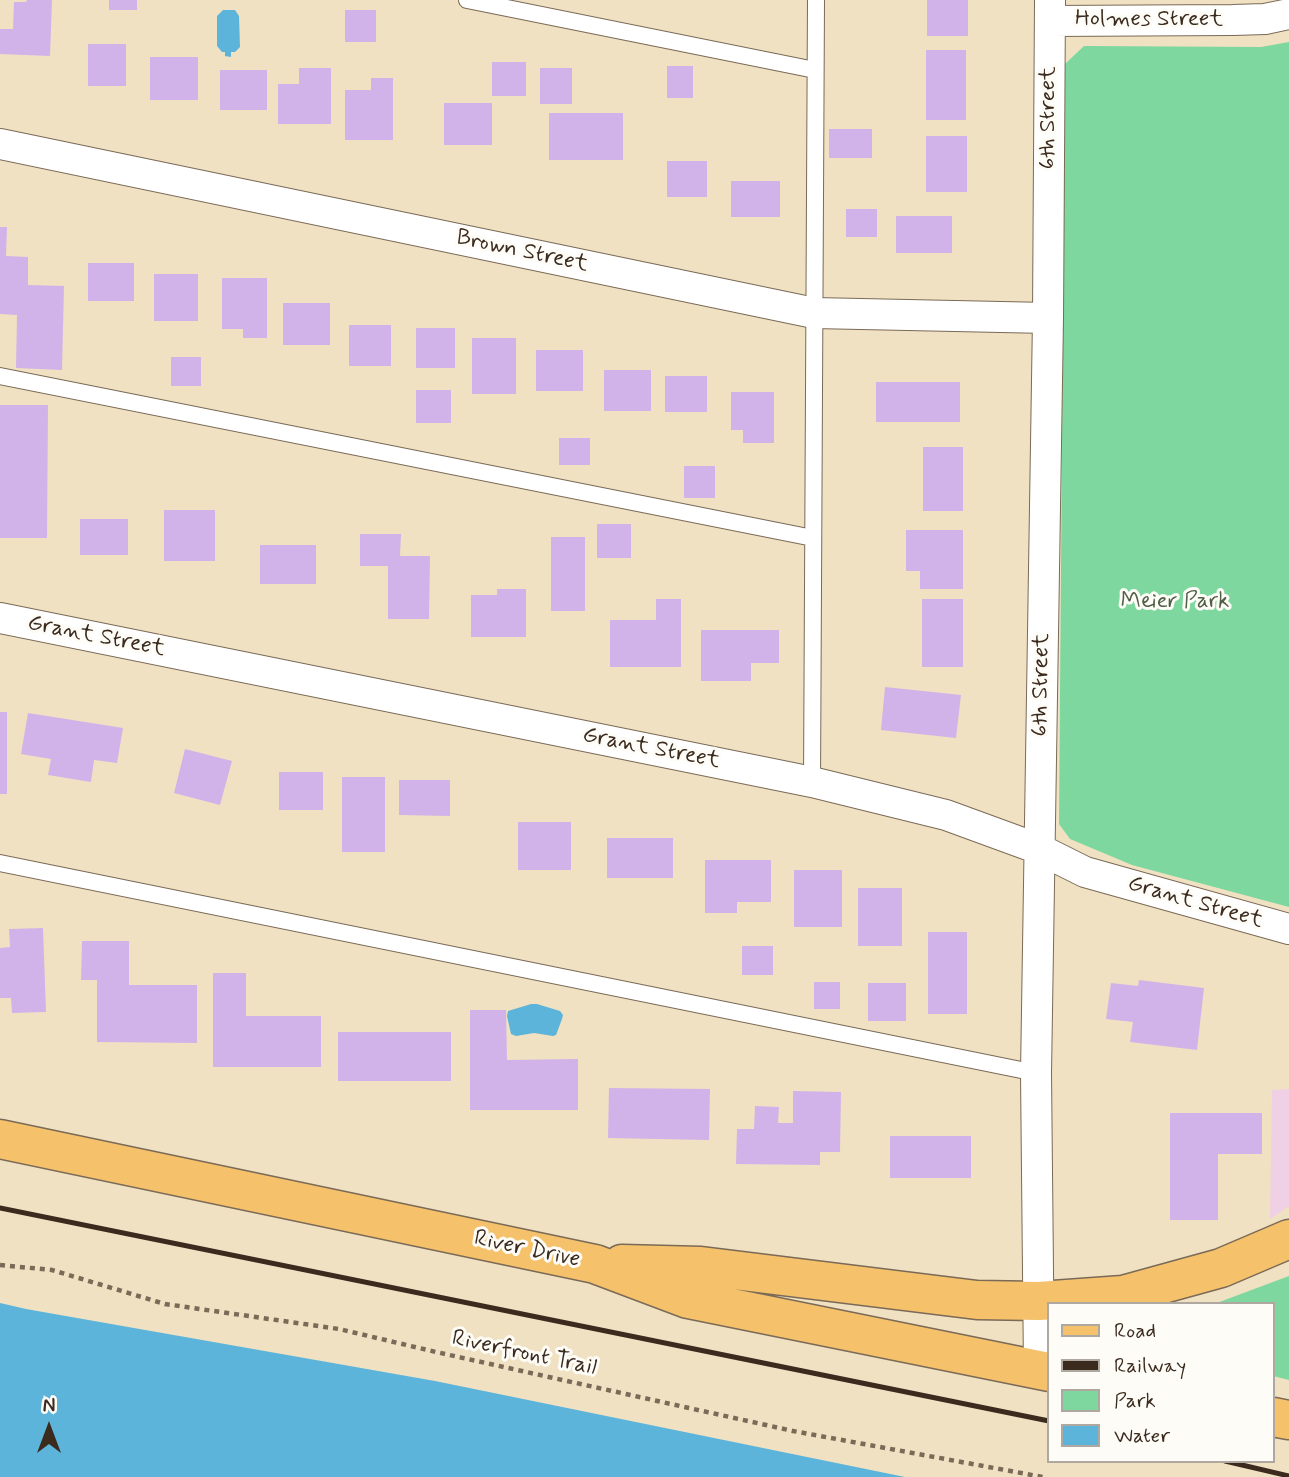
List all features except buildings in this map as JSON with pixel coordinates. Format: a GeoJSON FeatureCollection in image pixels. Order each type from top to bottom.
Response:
{"type":"FeatureCollection","features":[{"type":"Feature","properties":{"kind":"main road","name":"River Drive"},"geometry":{"type":"LineString","coordinates":[[0,1139],[595,1264],[688,1299],[1044,1371]]}},
{"type":"Feature","properties":{"kind":"main road"},"geometry":{"type":"LineString","coordinates":[[595,1264],[701,1266],[977,1300],[1039,1301],[1123,1294],[1221,1268],[1289,1239]]}},
{"type":"Feature","properties":{"kind":"street","name":"Holmes Street"},"geometry":{"type":"LineString","coordinates":[[1050,10],[1233,20],[1273,11]]}},
{"type":"Feature","properties":{"kind":"street","name":"6th Street"},"geometry":{"type":"LineString","coordinates":[[1044,1371],[1039,1301],[1036,1073],[1050,10]]}},
{"type":"Feature","properties":{"kind":"street","name":"Brown Street"},"geometry":{"type":"LineString","coordinates":[[0,144],[814,313],[1048,318]]}},
{"type":"Feature","properties":{"kind":"street","name":"Grant Street"},"geometry":{"type":"LineString","coordinates":[[0,618],[812,782],[946,815],[1038,849],[1085,872],[1289,929]]}},
{"type":"Feature","properties":{"kind":"lane"},"geometry":{"type":"LineString","coordinates":[[467,0],[815,70]]}},
{"type":"Feature","properties":{"kind":"lane"},"geometry":{"type":"LineString","coordinates":[[812,782],[816,0]]}},
{"type":"Feature","properties":{"kind":"lane"},"geometry":{"type":"LineString","coordinates":[[0,376],[813,538]]}},
{"type":"Feature","properties":{"kind":"lane"},"geometry":{"type":"LineString","coordinates":[[0,863],[1036,1073]]}},
{"type":"Feature","properties":{"kind":"path","name":"Riverfront Trail"},"geometry":{"type":"LineString","coordinates":[[0,1265],[52,1270],[165,1304],[339,1329],[793,1431],[1043,1477]]}},
{"type":"Feature","properties":{"kind":"shaded area"},"geometry":{"type":"Polygon","coordinates":[[[1289,1089],[1289,1206],[1270,1219],[1272,1090],[1289,1089]]]}},
{"type":"Feature","properties":{"kind":"green space","name":"Meier Park"},"geometry":{"type":"Polygon","coordinates":[[[1289,42],[1289,907],[1132,865],[1070,839],[1059,824],[1065,64],[1084,46],[1261,47],[1289,42]]]}},
{"type":"Feature","properties":{"kind":"green space"},"geometry":{"type":"Polygon","coordinates":[[[1289,1276],[1289,1380],[1275,1376],[1275,1302],[1219,1302],[1289,1276]]]}},
{"type":"Feature","properties":{"kind":"water"},"geometry":{"type":"Polygon","coordinates":[[[223,10],[235,10],[239,16],[240,47],[231,52],[231,57],[225,56],[225,52],[217,46],[217,16],[223,10]]]}},
{"type":"Feature","properties":{"kind":"water"},"geometry":{"type":"Polygon","coordinates":[[[531,1004],[560,1011],[563,1015],[556,1035],[511,1034],[508,1011],[531,1004]]]}},
{"type":"Feature","properties":{"kind":"water"},"geometry":{"type":"Polygon","coordinates":[[[0,1303],[435,1381],[905,1477],[0,1477],[0,1303]]]}},
{"type":"Feature","properties":{"kind":"railway"},"geometry":{"type":"LineString","coordinates":[[0,1208],[1048,1421]]}},
{"type":"Feature","properties":{"kind":"railway"},"geometry":{"type":"LineString","coordinates":[[1234,1463],[1289,1476]]}}]}
